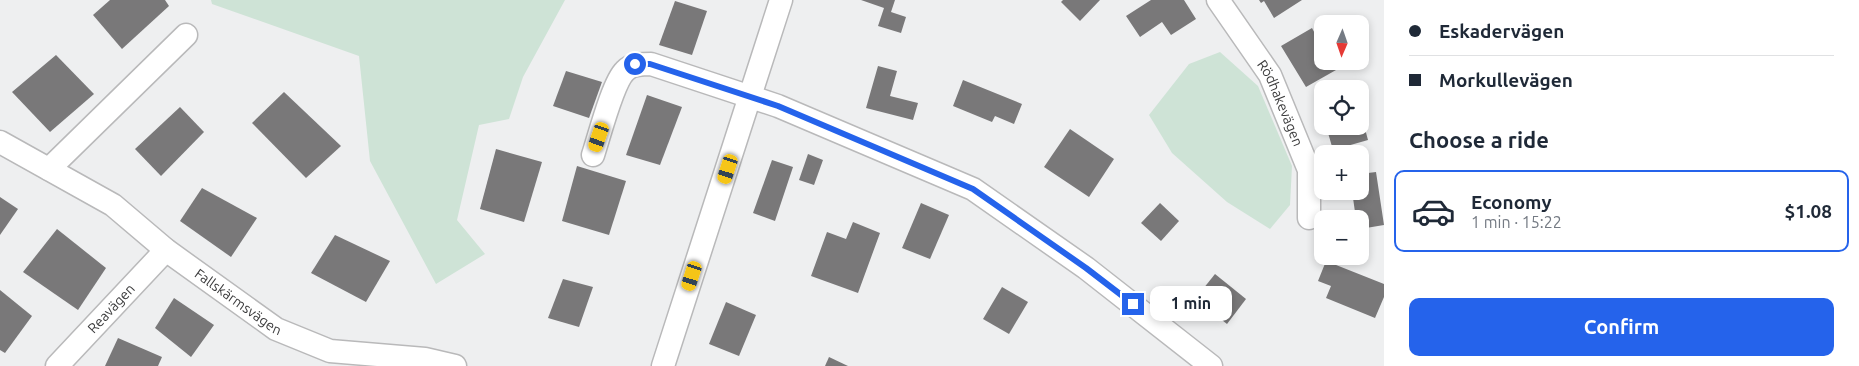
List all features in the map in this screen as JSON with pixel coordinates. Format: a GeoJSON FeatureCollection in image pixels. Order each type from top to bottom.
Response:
{"type":"FeatureCollection","features":[{"type":"Feature","properties":{"kind":"street"},"geometry":{"type":"LineString","coordinates":[[663,366],[781,0]]}},
{"type":"Feature","properties":{"kind":"street","name":"Rödhakevägen"},"geometry":{"type":"LineString","coordinates":[[1218,0],[1270,75],[1274,84],[1309,170],[1309,218]]}},
{"type":"Feature","properties":{"kind":"street"},"geometry":{"type":"LineString","coordinates":[[49,169],[186,35]]}},
{"type":"Feature","properties":{"kind":"street"},"geometry":{"type":"LineString","coordinates":[[593,155],[617,82],[625,70],[635,64],[650,64],[778,106],[973,189],[1086,268],[1211,366]]}},
{"type":"Feature","properties":{"kind":"street","name":"Fallskärmsvägen"},"geometry":{"type":"LineString","coordinates":[[0,142],[113,205],[166,250],[276,329],[330,351],[425,359],[455,366]]}},
{"type":"Feature","properties":{"kind":"street","name":"Reavägen"},"geometry":{"type":"LineString","coordinates":[[57,366],[166,250]]}},
{"type":"Feature","properties":{"kind":"green space"},"geometry":{"type":"Polygon","coordinates":[[[211,0],[565,0],[523,77],[509,119],[479,125],[457,220],[485,254],[436,284],[370,161],[359,56],[212,4],[211,0]]]}},
{"type":"Feature","properties":{"kind":"green space"},"geometry":{"type":"Polygon","coordinates":[[[1220,52],[1258,86],[1292,166],[1290,205],[1270,229],[1227,202],[1172,153],[1149,115],[1189,64],[1220,52]]]}},
{"type":"Feature","properties":{"kind":"building"},"geometry":{"type":"Polygon","coordinates":[[[110,0],[165,0],[169,6],[122,49],[93,15],[110,0]]]}},
{"type":"Feature","properties":{"kind":"building"},"geometry":{"type":"Polygon","coordinates":[[[861,0],[895,0],[891,12],[906,17],[901,33],[878,26],[884,8],[861,0]]]}},
{"type":"Feature","properties":{"kind":"building"},"geometry":{"type":"Polygon","coordinates":[[[1063,0],[1100,0],[1080,21],[1061,2],[1063,0]]]}},
{"type":"Feature","properties":{"kind":"building"},"geometry":{"type":"Polygon","coordinates":[[[1151,0],[1184,0],[1196,19],[1171,35],[1162,22],[1140,37],[1126,16],[1151,0]]]}},
{"type":"Feature","properties":{"kind":"building"},"geometry":{"type":"Polygon","coordinates":[[[1259,0],[1302,0],[1274,18],[1264,1],[1261,3],[1259,0]]]}},
{"type":"Feature","properties":{"kind":"building"},"geometry":{"type":"Polygon","coordinates":[[[675,1],[707,11],[692,55],[659,45],[675,1]]]}},
{"type":"Feature","properties":{"kind":"building"},"geometry":{"type":"Polygon","coordinates":[[[1312,28],[1314,32],[1314,70],[1336,70],[1318,80],[1314,80],[1314,82],[1306,87],[1281,46],[1312,28]]]}},
{"type":"Feature","properties":{"kind":"building"},"geometry":{"type":"Polygon","coordinates":[[[56,55],[94,94],[50,132],[12,92],[56,55]]]}},
{"type":"Feature","properties":{"kind":"building"},"geometry":{"type":"Polygon","coordinates":[[[878,66],[897,71],[890,96],[918,103],[913,120],[866,108],[878,66]]]}},
{"type":"Feature","properties":{"kind":"building"},"geometry":{"type":"Polygon","coordinates":[[[566,71],[602,82],[589,118],[553,106],[566,71]]]}},
{"type":"Feature","properties":{"kind":"building"},"geometry":{"type":"Polygon","coordinates":[[[963,80],[1022,104],[1014,124],[995,116],[992,122],[953,106],[963,80]]]}},
{"type":"Feature","properties":{"kind":"building"},"geometry":{"type":"Polygon","coordinates":[[[284,92],[341,146],[306,178],[252,123],[284,92]]]}},
{"type":"Feature","properties":{"kind":"building"},"geometry":{"type":"Polygon","coordinates":[[[647,95],[682,107],[660,165],[626,155],[647,95]]]}},
{"type":"Feature","properties":{"kind":"building"},"geometry":{"type":"Polygon","coordinates":[[[180,107],[204,132],[161,176],[135,149],[180,107]]]}},
{"type":"Feature","properties":{"kind":"building"},"geometry":{"type":"Polygon","coordinates":[[[1070,129],[1114,159],[1089,197],[1044,167],[1070,129]]]}},
{"type":"Feature","properties":{"kind":"building"},"geometry":{"type":"Polygon","coordinates":[[[1329,135],[1367,135],[1368,140],[1350,145],[1332,145],[1329,135]]]}},
{"type":"Feature","properties":{"kind":"building"},"geometry":{"type":"Polygon","coordinates":[[[496,149],[542,162],[524,222],[480,209],[496,149]]]}},
{"type":"Feature","properties":{"kind":"building"},"geometry":{"type":"Polygon","coordinates":[[[808,154],[823,160],[814,185],[799,180],[808,154]]]}},
{"type":"Feature","properties":{"kind":"building"},"geometry":{"type":"Polygon","coordinates":[[[772,160],[793,167],[775,221],[753,213],[772,160]]]}},
{"type":"Feature","properties":{"kind":"building"},"geometry":{"type":"Polygon","coordinates":[[[577,166],[626,181],[609,235],[562,221],[577,166]]]}},
{"type":"Feature","properties":{"kind":"building"},"geometry":{"type":"Polygon","coordinates":[[[1376,172],[1384,225],[1369,228],[1369,210],[1355,210],[1353,200],[1369,200],[1369,173],[1376,172]]]}},
{"type":"Feature","properties":{"kind":"building"},"geometry":{"type":"Polygon","coordinates":[[[202,188],[257,218],[231,257],[180,221],[202,188]]]}},
{"type":"Feature","properties":{"kind":"building"},"geometry":{"type":"Polygon","coordinates":[[[0,197],[18,209],[0,235],[0,197]]]}},
{"type":"Feature","properties":{"kind":"building"},"geometry":{"type":"Polygon","coordinates":[[[921,203],[949,215],[930,259],[902,248],[921,203]]]}},
{"type":"Feature","properties":{"kind":"building"},"geometry":{"type":"Polygon","coordinates":[[[1160,203],[1179,221],[1161,241],[1141,223],[1160,203]]]}},
{"type":"Feature","properties":{"kind":"building"},"geometry":{"type":"Polygon","coordinates":[[[853,222],[880,233],[858,293],[811,276],[827,232],[846,239],[853,222]]]}},
{"type":"Feature","properties":{"kind":"building"},"geometry":{"type":"Polygon","coordinates":[[[57,229],[106,268],[78,310],[23,272],[57,229]]]}},
{"type":"Feature","properties":{"kind":"building"},"geometry":{"type":"Polygon","coordinates":[[[335,235],[390,261],[366,302],[311,273],[335,235]]]}},
{"type":"Feature","properties":{"kind":"building"},"geometry":{"type":"Polygon","coordinates":[[[1324,265],[1336,265],[1384,284],[1384,297],[1375,318],[1326,298],[1331,286],[1318,281],[1324,265]]]}},
{"type":"Feature","properties":{"kind":"building"},"geometry":{"type":"Polygon","coordinates":[[[1215,274],[1246,299],[1227,324],[1195,299],[1215,274]]]}},
{"type":"Feature","properties":{"kind":"building"},"geometry":{"type":"Polygon","coordinates":[[[563,279],[593,287],[579,327],[548,318],[563,279]]]}},
{"type":"Feature","properties":{"kind":"building"},"geometry":{"type":"Polygon","coordinates":[[[1002,287],[1028,302],[1009,334],[983,319],[1002,287]]]}},
{"type":"Feature","properties":{"kind":"building"},"geometry":{"type":"Polygon","coordinates":[[[0,290],[32,316],[5,353],[0,350],[0,290]]]}},
{"type":"Feature","properties":{"kind":"building"},"geometry":{"type":"Polygon","coordinates":[[[174,298],[214,325],[191,357],[155,328],[174,298]]]}},
{"type":"Feature","properties":{"kind":"building"},"geometry":{"type":"Polygon","coordinates":[[[726,302],[756,315],[739,356],[709,344],[726,302]]]}},
{"type":"Feature","properties":{"kind":"building"},"geometry":{"type":"Polygon","coordinates":[[[118,338],[162,357],[158,366],[105,366],[118,338]]]}},
{"type":"Feature","properties":{"kind":"building"},"geometry":{"type":"Polygon","coordinates":[[[829,357],[848,366],[825,366],[829,357]]]}},
{"type":"Feature","properties":{"kind":"route"},"geometry":{"type":"LineString","coordinates":[[635,64],[650,64],[778,106],[850,135],[973,189],[1086,268],[1133,304]]}}]}
